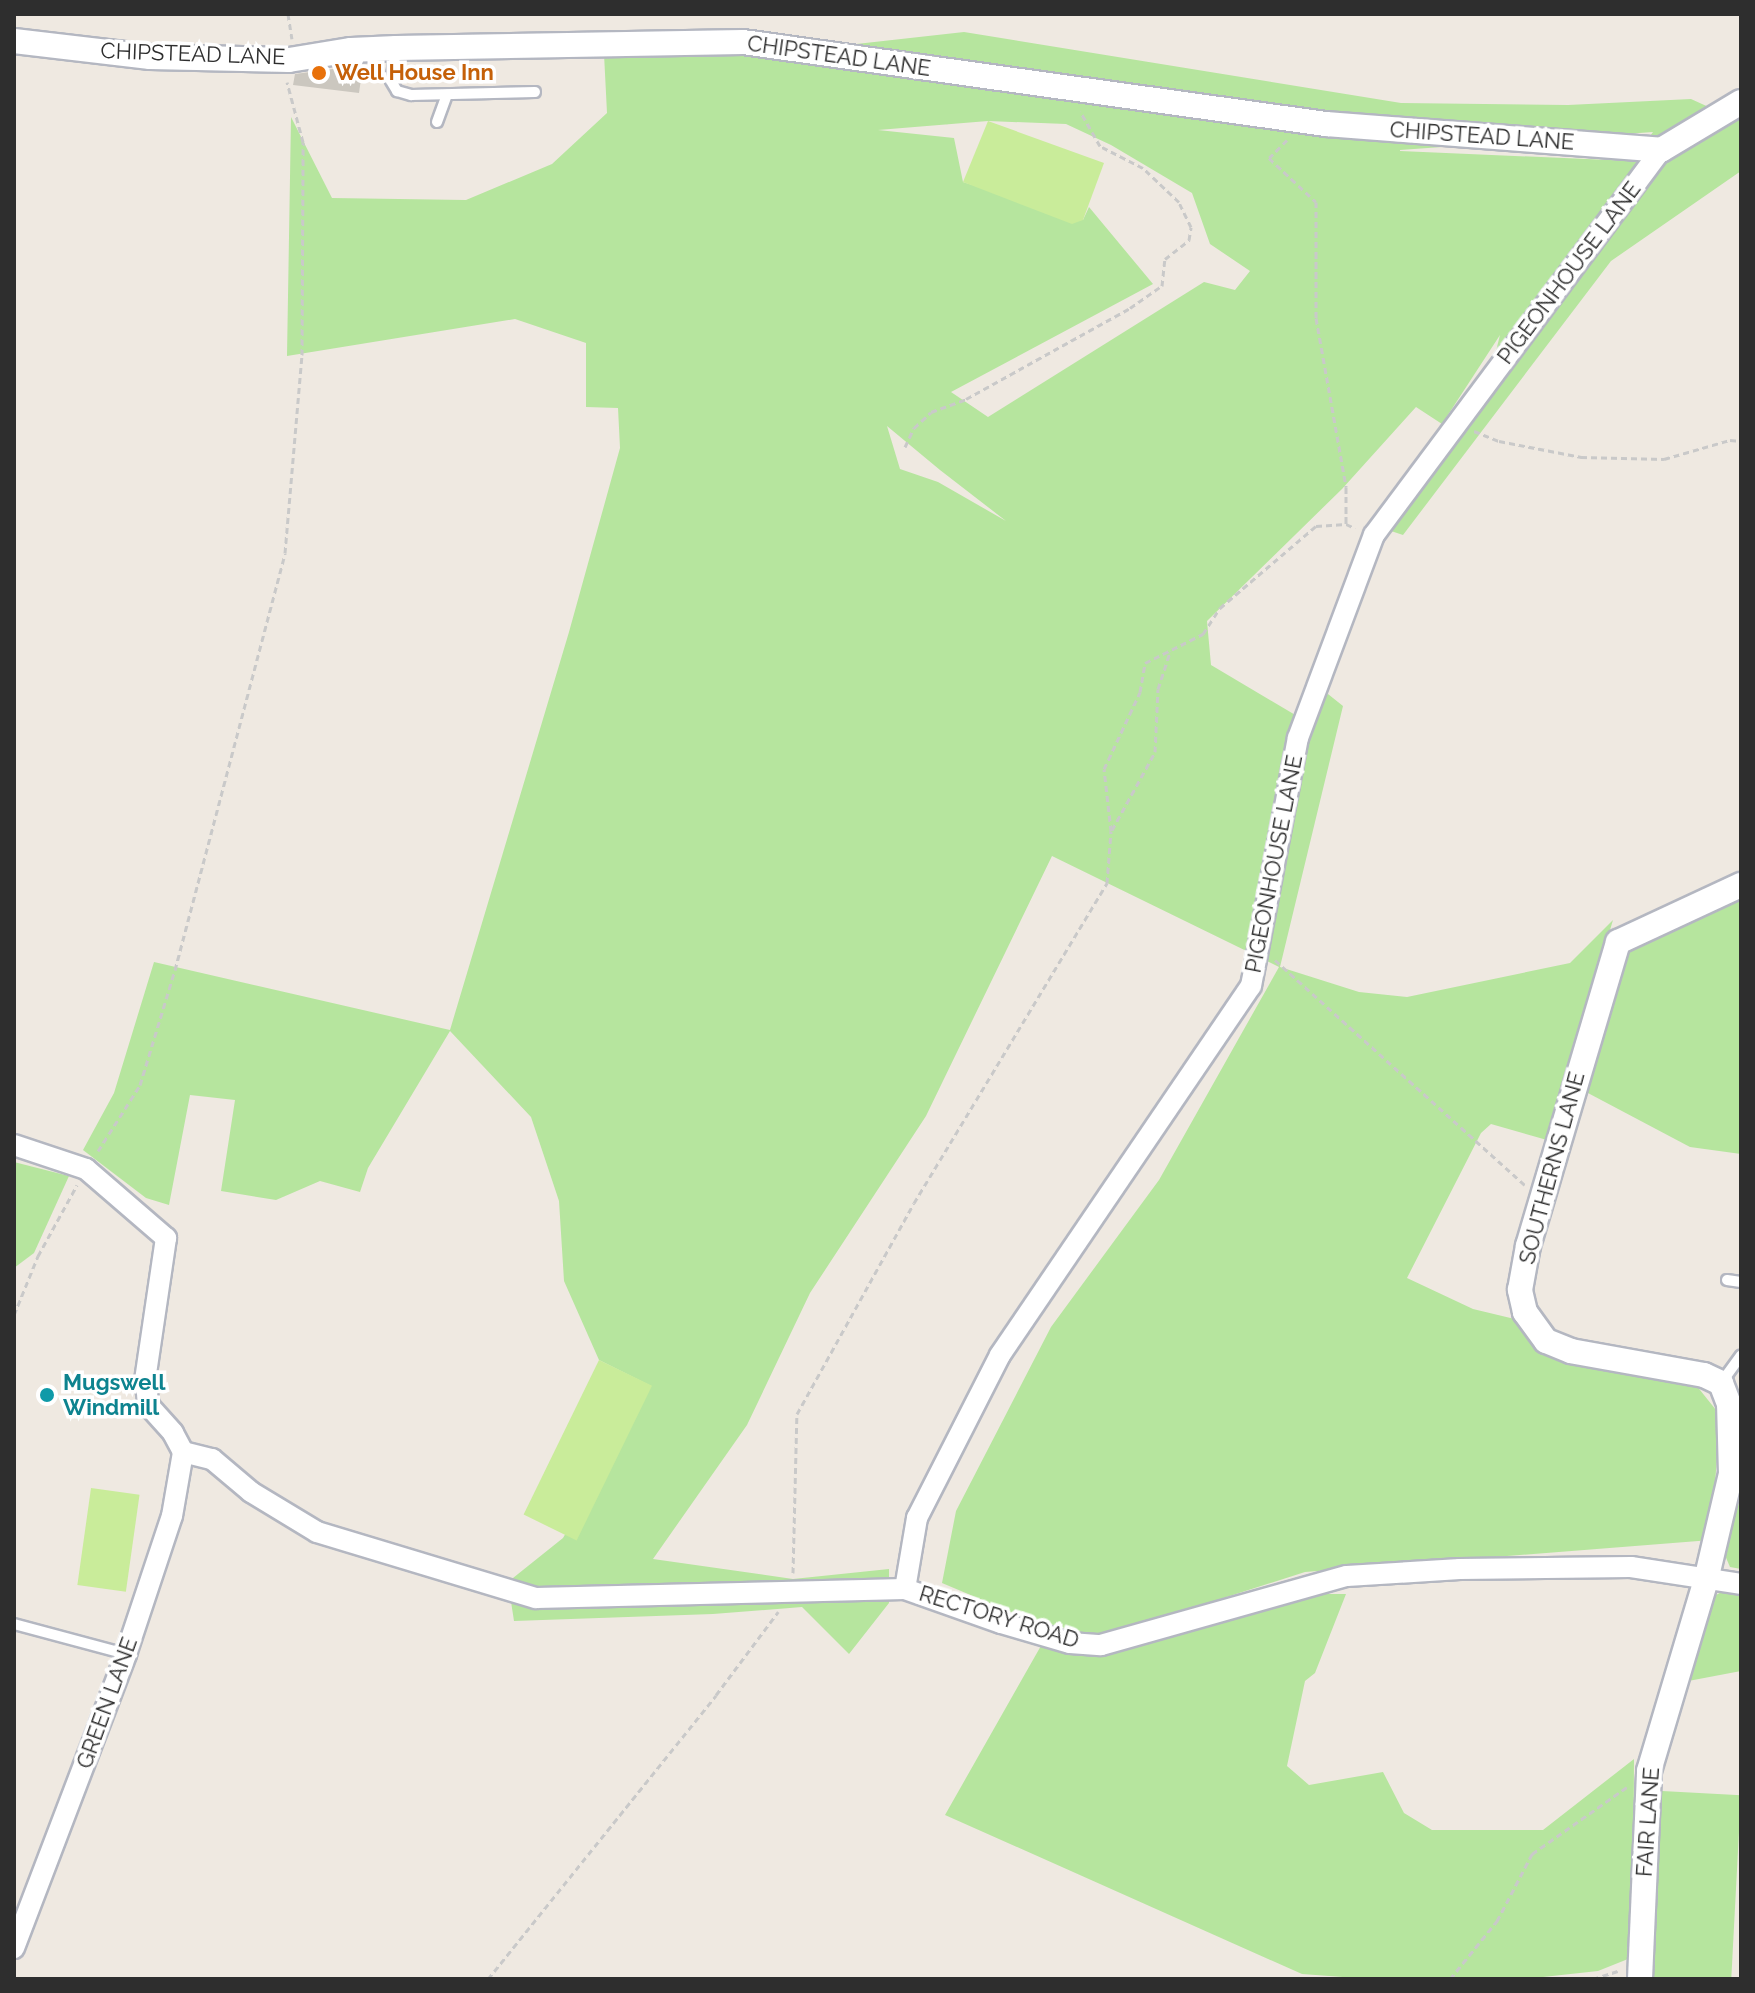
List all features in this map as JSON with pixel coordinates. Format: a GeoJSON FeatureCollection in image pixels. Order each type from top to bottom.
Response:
{"type":"FeatureCollection","features":[{"type":"Feature","properties":{"kind":"street","name":"CHIPSTEAD LANE"},"geometry":{"type":"LineString","coordinates":[[14,41],[150,57],[289,60],[351,50],[396,48],[743,42],[1306,122],[1661,150]]}},
{"type":"Feature","properties":{"kind":"street"},"geometry":{"type":"LineString","coordinates":[[1661,150],[1741,102]]}},
{"type":"Feature","properties":{"kind":"street","name":"PIGEONHOUSE LANE"},"geometry":{"type":"LineString","coordinates":[[905,1589],[917,1518],[1000,1355],[1251,986],[1298,738],[1374,535],[1661,150]]}},
{"type":"Feature","properties":{"kind":"street","name":"SOUTHERNS LANE"},"geometry":{"type":"LineString","coordinates":[[1721,1383],[1704,1375],[1571,1351],[1546,1341],[1525,1312],[1520,1290],[1528,1246],[1618,942],[1741,885]]}},
{"type":"Feature","properties":{"kind":"street"},"geometry":{"type":"LineString","coordinates":[[14,1145],[86,1169],[166,1238],[145,1381],[149,1406],[173,1433],[183,1452]]}},
{"type":"Feature","properties":{"kind":"street"},"geometry":{"type":"LineString","coordinates":[[1707,1576],[1731,1474],[1729,1404],[1721,1383]]}},
{"type":"Feature","properties":{"kind":"street","name":"RECTORY ROAD"},"geometry":{"type":"LineString","coordinates":[[183,1452],[212,1459],[251,1492],[317,1532],[536,1598],[905,1589],[1043,1635],[1101,1645],[1347,1576],[1581,1567],[1657,1569],[1741,1584]]}},
{"type":"Feature","properties":{"kind":"street","name":"GREEN LANE"},"geometry":{"type":"LineString","coordinates":[[14,1948],[126,1654],[172,1516],[183,1452]]}},
{"type":"Feature","properties":{"kind":"street","name":"FAIR LANE"},"geometry":{"type":"LineString","coordinates":[[1640,1979],[1649,1771],[1707,1576]]}},
{"type":"Feature","properties":{"kind":"lane"},"geometry":{"type":"LineString","coordinates":[[396,48],[391,81],[397,91],[411,95],[535,92]]}},
{"type":"Feature","properties":{"kind":"lane"},"geometry":{"type":"LineString","coordinates":[[437,122],[447,95]]}},
{"type":"Feature","properties":{"kind":"lane"},"geometry":{"type":"LineString","coordinates":[[1727,1280],[1741,1282]]}},
{"type":"Feature","properties":{"kind":"lane"},"geometry":{"type":"LineString","coordinates":[[1721,1383],[1741,1355]]}},
{"type":"Feature","properties":{"kind":"lane"},"geometry":{"type":"LineString","coordinates":[[14,1624],[126,1654]]}},
{"type":"Feature","properties":{"kind":"path"},"geometry":{"type":"LineString","coordinates":[[14,1315],[38,1256],[86,1169],[140,1085],[175,970],[285,553],[302,355],[303,142],[286,87],[289,60]]}},
{"type":"Feature","properties":{"kind":"path"},"geometry":{"type":"LineString","coordinates":[[905,447],[914,428],[931,412],[966,399],[1130,308],[1162,286],[1165,259],[1189,240],[1191,227],[1179,202],[1143,168],[1100,146],[1084,123],[1072,88]]}},
{"type":"Feature","properties":{"kind":"path"},"geometry":{"type":"LineString","coordinates":[[1306,122],[1269,158],[1316,202],[1316,318],[1346,487],[1346,524]]}},
{"type":"Feature","properties":{"kind":"path"},"geometry":{"type":"LineString","coordinates":[[1456,424],[1499,441],[1581,457],[1664,459],[1730,440],[1741,441]]}},
{"type":"Feature","properties":{"kind":"path"},"geometry":{"type":"LineString","coordinates":[[488,1979],[716,1695],[791,1594],[797,1414],[914,1203],[1107,883],[1111,831],[1104,769],[1140,692],[1145,663],[1203,634],[1220,608],[1316,526],[1346,524],[1374,535]]}},
{"type":"Feature","properties":{"kind":"path"},"geometry":{"type":"LineString","coordinates":[[1111,831],[1155,752],[1158,689],[1170,651]]}},
{"type":"Feature","properties":{"kind":"path"},"geometry":{"type":"LineString","coordinates":[[1260,946],[1542,1200]]}},
{"type":"Feature","properties":{"kind":"path"},"geometry":{"type":"LineString","coordinates":[[1450,1979],[1497,1921],[1532,1854],[1649,1771]]}},
{"type":"Feature","properties":{"kind":"green space"},"geometry":{"type":"Polygon","coordinates":[[[964,32],[1401,103],[1568,105],[1691,99],[1735,119],[1741,115],[1741,171],[1611,261],[1403,535],[1391,531],[1483,403],[1500,335],[1442,424],[1416,407],[1342,489],[1207,621],[1211,665],[1297,716],[1328,694],[1343,706],[1280,967],[1359,992],[1407,997],[1570,963],[1613,920],[1547,1140],[1491,1124],[1481,1133],[1407,1278],[1473,1309],[1523,1321],[1696,1385],[1720,1415],[1711,1540],[1305,1572],[1101,1637],[1025,1618],[942,1583],[956,1511],[1051,1327],[1159,1180],[1279,967],[1052,856],[926,1116],[810,1293],[747,1425],[653,1559],[793,1579],[889,1569],[889,1603],[849,1654],[802,1607],[713,1614],[514,1621],[508,1582],[563,1538],[651,1386],[599,1360],[564,1281],[559,1201],[531,1117],[450,1031],[368,1168],[360,1192],[320,1181],[276,1200],[221,1191],[235,1100],[190,1095],[169,1205],[146,1198],[83,1150],[114,1093],[154,962],[450,1030],[569,632],[620,448],[618,408],[586,407],[586,343],[515,319],[287,356],[291,117],[332,198],[466,200],[552,164],[607,113],[604,54],[758,55],[964,32]],[[988,121],[878,130],[954,138],[963,182],[1083,220],[1089,207],[1153,284],[951,392],[988,417],[1204,282],[1235,290],[1250,271],[1210,244],[1192,193],[1111,145],[1066,124],[988,121]],[[1653,132],[1400,150],[1400,151],[1632,161],[1653,132]],[[887,426],[900,469],[938,482],[1006,521],[887,426]]]}},
{"type":"Feature","properties":{"kind":"green space"},"geometry":{"type":"Polygon","coordinates":[[[988,121],[1104,163],[1083,220],[1072,224],[963,182],[988,121]]]}},
{"type":"Feature","properties":{"kind":"green space"},"geometry":{"type":"Polygon","coordinates":[[[1741,891],[1741,1154],[1690,1147],[1586,1092],[1625,948],[1741,891]]]}},
{"type":"Feature","properties":{"kind":"green space"},"geometry":{"type":"Polygon","coordinates":[[[14,1162],[69,1176],[34,1253],[14,1268],[14,1162]]]}},
{"type":"Feature","properties":{"kind":"green space"},"geometry":{"type":"Polygon","coordinates":[[[599,1360],[652,1386],[577,1540],[524,1515],[599,1360]]]}},
{"type":"Feature","properties":{"kind":"green space"},"geometry":{"type":"Polygon","coordinates":[[[91,1488],[140,1495],[126,1592],[77,1585],[91,1488]]]}},
{"type":"Feature","properties":{"kind":"green space"},"geometry":{"type":"Polygon","coordinates":[[[1741,1496],[1741,1569],[1730,1567],[1724,1553],[1741,1496]]]}},
{"type":"Feature","properties":{"kind":"green space"},"geometry":{"type":"Polygon","coordinates":[[[1725,1590],[1741,1592],[1741,1671],[1683,1682],[1709,1599],[1725,1590]]]}},
{"type":"Feature","properties":{"kind":"green space"},"geometry":{"type":"Polygon","coordinates":[[[1325,1594],[1346,1594],[1315,1673],[1305,1681],[1287,1766],[1309,1785],[1383,1772],[1404,1813],[1432,1830],[1543,1830],[1634,1759],[1633,1957],[1598,1971],[1543,1977],[1370,1979],[1302,1974],[945,1815],[1042,1644],[1096,1655],[1325,1594]]]}},
{"type":"Feature","properties":{"kind":"green space"},"geometry":{"type":"Polygon","coordinates":[[[1662,1791],[1741,1795],[1731,1979],[1652,1979],[1662,1791]]]}},
{"type":"Feature","properties":{"kind":"building","name":"Well House Inn"},"geometry":{"type":"Polygon","coordinates":[[[363,65],[359,93],[293,85],[295,74],[363,65]]]}},
{"type":"Feature","properties":{"kind":"place","name":"Well House Inn"},"geometry":{"type":"Point","coordinates":[319,73]}},
{"type":"Feature","properties":{"kind":"place","name":"Mugswell Windmill"},"geometry":{"type":"Point","coordinates":[47,1395]}}]}
